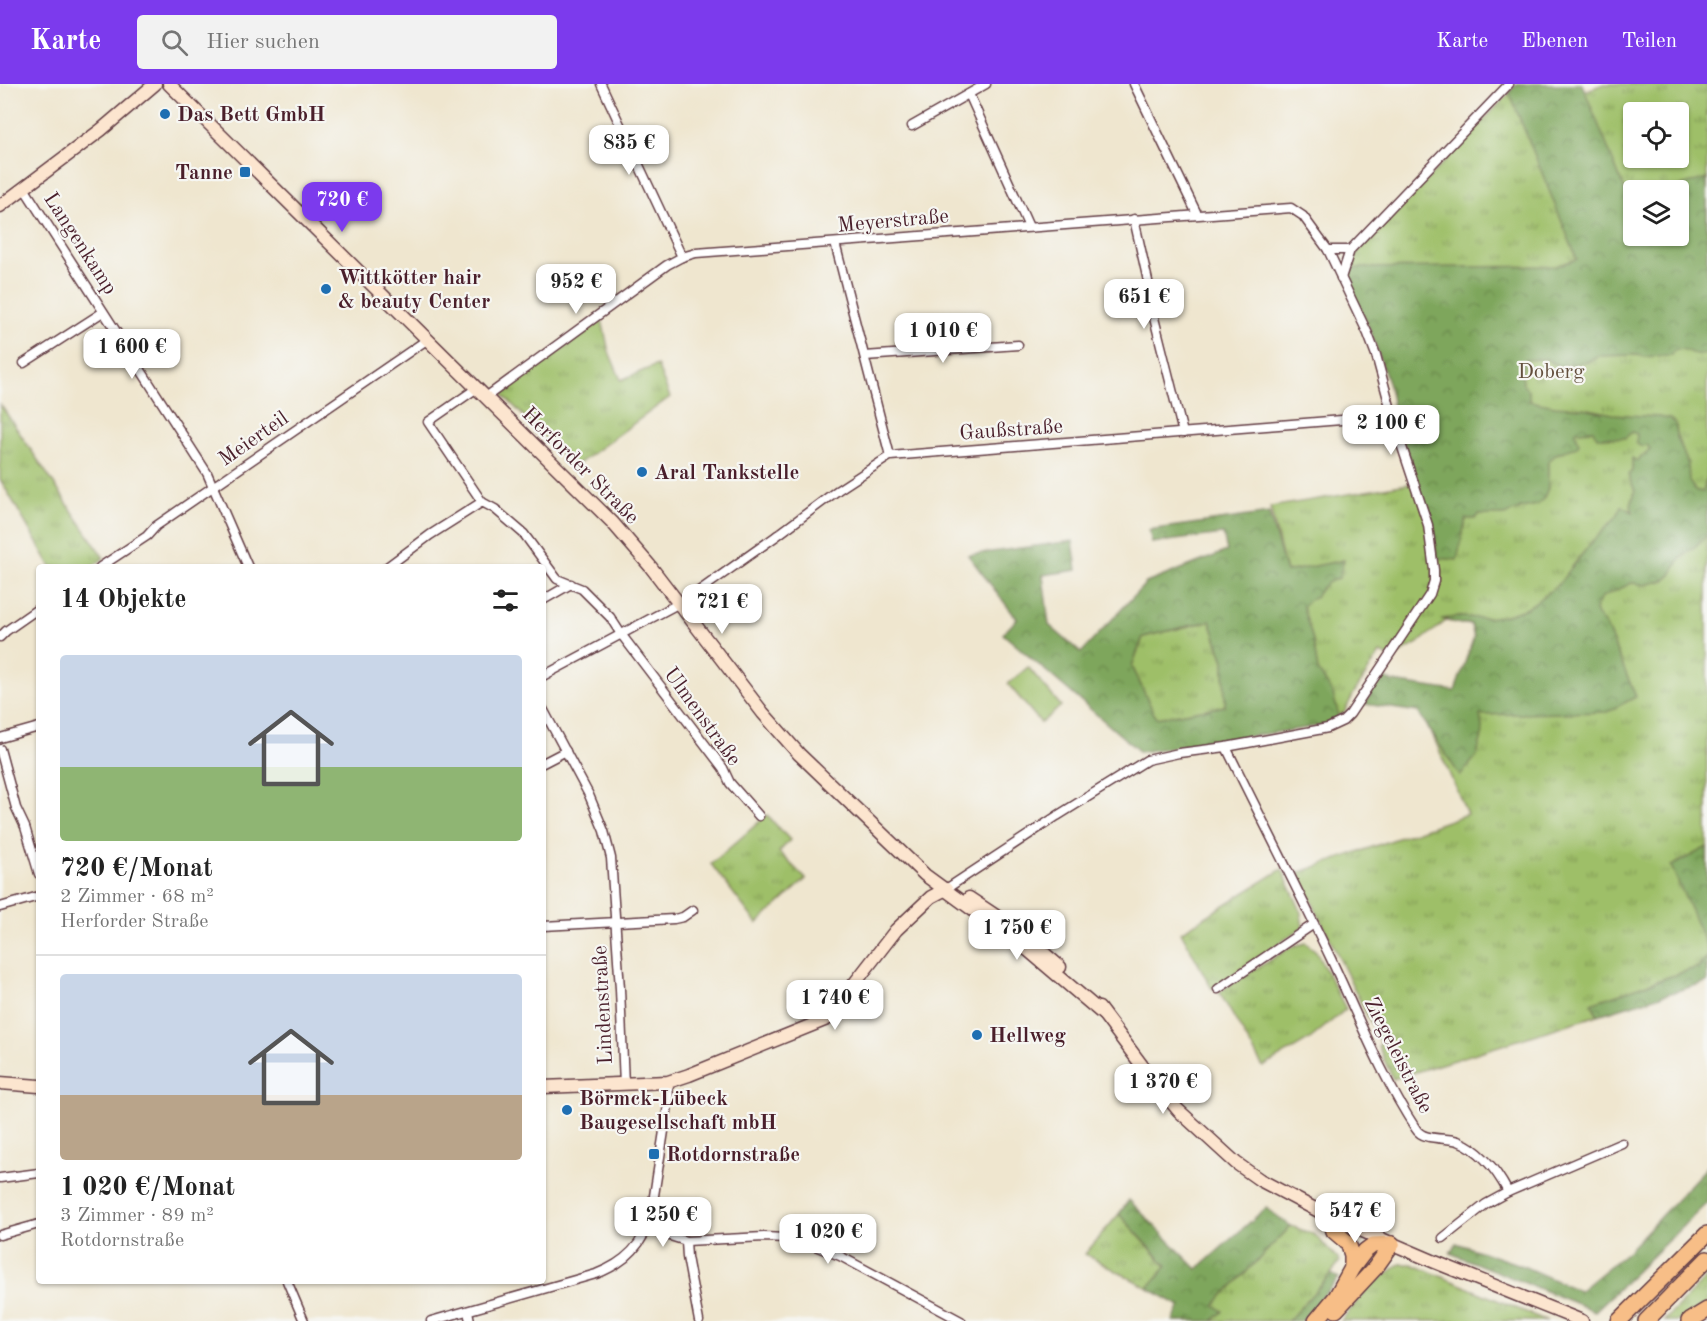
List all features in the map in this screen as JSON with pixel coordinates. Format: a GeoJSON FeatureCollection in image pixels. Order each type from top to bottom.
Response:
{"type":"FeatureCollection","features":[{"type":"Feature","properties":{"kind":"highway"},"geometry":{"type":"LineString","coordinates":[[1330,1217],[1334,1231],[1348,1243],[1352,1255],[1352,1268]]}},
{"type":"Feature","properties":{"kind":"highway"},"geometry":{"type":"LineString","coordinates":[[1619,1321],[1707,1234]]}},
{"type":"Feature","properties":{"kind":"highway"},"geometry":{"type":"LineString","coordinates":[[1316,1321],[1336,1297],[1352,1268],[1365,1251],[1373,1245],[1392,1244]]}},
{"type":"Feature","properties":{"kind":"highway"},"geometry":{"type":"LineString","coordinates":[[1326,1321],[1375,1268],[1392,1244]]}},
{"type":"Feature","properties":{"kind":"highway"},"geometry":{"type":"LineString","coordinates":[[1646,1321],[1707,1259]]}},
{"type":"Feature","properties":{"kind":"highway"},"geometry":{"type":"LineString","coordinates":[[1689,1321],[1707,1310]]}},
{"type":"Feature","properties":{"kind":"main road"},"geometry":{"type":"LineString","coordinates":[[0,206],[101,130],[155,84]]}},
{"type":"Feature","properties":{"kind":"main road","name":"Herforder Straße"},"geometry":{"type":"LineString","coordinates":[[169,84],[612,522],[650,566],[763,713],[799,754],[925,875],[1029,951],[1103,1014],[1178,1110],[1236,1163],[1260,1180],[1330,1217],[1582,1321]]}},
{"type":"Feature","properties":{"kind":"main road"},"geometry":{"type":"LineString","coordinates":[[546,1088],[668,1082],[827,1019],[896,930],[931,897],[946,890]]}},
{"type":"Feature","properties":{"kind":"main road"},"geometry":{"type":"LineString","coordinates":[[0,1083],[36,1086]]}},
{"type":"Feature","properties":{"kind":"street"},"geometry":{"type":"LineString","coordinates":[[601,84],[682,257]]}},
{"type":"Feature","properties":{"kind":"street"},"geometry":{"type":"LineString","coordinates":[[912,126],[987,84]]}},
{"type":"Feature","properties":{"kind":"street"},"geometry":{"type":"LineString","coordinates":[[1134,84],[1197,214]]}},
{"type":"Feature","properties":{"kind":"street"},"geometry":{"type":"LineString","coordinates":[[1341,278],[1350,250],[1509,84]]}},
{"type":"Feature","properties":{"kind":"street"},"geometry":{"type":"LineString","coordinates":[[969,94],[1029,227]]}},
{"type":"Feature","properties":{"kind":"street","name":"Langenkamp"},"geometry":{"type":"LineString","coordinates":[[24,188],[207,473],[247,564]]}},
{"type":"Feature","properties":{"kind":"street","name":"Meyerstraße"},"geometry":{"type":"LineString","coordinates":[[482,502],[429,422],[482,392],[682,257],[696,253],[1291,207],[1303,216],[1328,250],[1376,355],[1392,416],[1428,525],[1434,570],[1434,581],[1430,594],[1350,714],[1343,721],[1328,728],[1147,760],[1057,816],[946,890]]}},
{"type":"Feature","properties":{"kind":"street"},"geometry":{"type":"LineString","coordinates":[[1134,219],[1148,281],[1148,294],[1184,433]]}},
{"type":"Feature","properties":{"kind":"street"},"geometry":{"type":"LineString","coordinates":[[835,243],[890,456]]}},
{"type":"Feature","properties":{"kind":"street"},"geometry":{"type":"LineString","coordinates":[[1328,250],[1350,250]]}},
{"type":"Feature","properties":{"kind":"street"},"geometry":{"type":"LineString","coordinates":[[24,363],[103,312]]}},
{"type":"Feature","properties":{"kind":"street","name":"Meierteil"},"geometry":{"type":"LineString","coordinates":[[105,564],[147,536],[156,526],[428,339]]}},
{"type":"Feature","properties":{"kind":"street"},"geometry":{"type":"LineString","coordinates":[[865,356],[1018,345]]}},
{"type":"Feature","properties":{"kind":"street","name":"Gaußstraße"},"geometry":{"type":"LineString","coordinates":[[546,674],[689,598],[838,490],[890,456],[1392,416]]}},
{"type":"Feature","properties":{"kind":"street"},"geometry":{"type":"LineString","coordinates":[[391,564],[430,535],[482,502]]}},
{"type":"Feature","properties":{"kind":"street","name":"Ulmenstraße"},"geometry":{"type":"LineString","coordinates":[[482,502],[495,509],[524,534],[557,579],[582,589],[610,616],[621,634],[723,768],[730,783],[759,816]]}},
{"type":"Feature","properties":{"kind":"street"},"geometry":{"type":"LineString","coordinates":[[546,598],[571,584]]}},
{"type":"Feature","properties":{"kind":"street"},"geometry":{"type":"LineString","coordinates":[[0,637],[36,610]]}},
{"type":"Feature","properties":{"kind":"street","name":"Lindenstraße"},"geometry":{"type":"LineString","coordinates":[[546,714],[589,795],[611,858],[624,1085]]}},
{"type":"Feature","properties":{"kind":"street"},"geometry":{"type":"LineString","coordinates":[[0,738],[36,729]]}},
{"type":"Feature","properties":{"kind":"street","name":"Ziegeleistraße"},"geometry":{"type":"LineString","coordinates":[[1226,747],[1314,924],[1388,1082],[1418,1132],[1427,1136],[1456,1140],[1470,1147],[1481,1155],[1508,1192]]}},
{"type":"Feature","properties":{"kind":"street"},"geometry":{"type":"LineString","coordinates":[[0,749],[16,807],[25,827],[36,864]]}},
{"type":"Feature","properties":{"kind":"street"},"geometry":{"type":"LineString","coordinates":[[546,761],[566,751]]}},
{"type":"Feature","properties":{"kind":"street"},"geometry":{"type":"LineString","coordinates":[[0,907],[36,897]]}},
{"type":"Feature","properties":{"kind":"street","name":"Lindenstraße"},"geometry":{"type":"LineString","coordinates":[[616,923],[683,917],[693,910]]}},
{"type":"Feature","properties":{"kind":"street"},"geometry":{"type":"LineString","coordinates":[[546,926],[616,923]]}},
{"type":"Feature","properties":{"kind":"street"},"geometry":{"type":"LineString","coordinates":[[1218,989],[1314,924]]}},
{"type":"Feature","properties":{"kind":"street"},"geometry":{"type":"LineString","coordinates":[[431,1321],[611,1268],[632,1253],[648,1228],[669,1099],[668,1082]]}},
{"type":"Feature","properties":{"kind":"street"},"geometry":{"type":"LineString","coordinates":[[1443,1238],[1486,1204],[1508,1192],[1622,1143]]}},
{"type":"Feature","properties":{"kind":"street"},"geometry":{"type":"LineString","coordinates":[[0,1178],[36,1173]]}},
{"type":"Feature","properties":{"kind":"street"},"geometry":{"type":"LineString","coordinates":[[0,1235],[36,1225]]}},
{"type":"Feature","properties":{"kind":"street"},"geometry":{"type":"LineString","coordinates":[[648,1228],[686,1241],[764,1237],[805,1242],[840,1256],[961,1321]]}},
{"type":"Feature","properties":{"kind":"street"},"geometry":{"type":"LineString","coordinates":[[686,1241],[697,1320]]}},
{"type":"Feature","properties":{"kind":"street"},"geometry":{"type":"LineString","coordinates":[[288,1284],[304,1321]]}},
{"type":"Feature","properties":{"kind":"street"},"geometry":{"type":"LineString","coordinates":[[468,1311],[470,1321]]}},
{"type":"Feature","properties":{"kind":"green space"},"geometry":{"type":"Polygon","coordinates":[[[1517,84],[1582,84],[1623,186],[1623,246],[1689,246],[1689,184],[1707,178],[1707,353],[1693,354],[1682,349],[1673,351],[1671,355],[1597,356],[1587,362],[1559,366],[1546,359],[1525,360],[1522,372],[1523,384],[1529,392],[1529,401],[1613,414],[1658,417],[1670,419],[1676,424],[1677,437],[1688,464],[1689,481],[1695,490],[1703,492],[1707,477],[1707,536],[1680,559],[1671,575],[1665,580],[1645,585],[1632,583],[1602,597],[1597,605],[1595,610],[1597,615],[1606,626],[1636,697],[1607,712],[1480,715],[1483,733],[1476,757],[1460,776],[1418,712],[1365,704],[1381,676],[1393,682],[1455,691],[1474,637],[1471,624],[1460,624],[1441,619],[1505,616],[1527,608],[1558,585],[1590,544],[1617,516],[1622,506],[1633,512],[1631,505],[1635,491],[1628,475],[1632,471],[1632,458],[1637,461],[1650,449],[1647,445],[1640,446],[1636,443],[1637,434],[1632,432],[1625,438],[1597,437],[1593,430],[1577,431],[1575,433],[1579,443],[1577,447],[1558,453],[1548,461],[1548,488],[1543,500],[1537,505],[1505,515],[1479,515],[1475,519],[1466,519],[1457,560],[1438,558],[1432,530],[1395,416],[1388,382],[1348,276],[1350,268],[1556,266],[1577,259],[1509,92],[1517,84]]]}},
{"type":"Feature","properties":{"kind":"green space","name":"Doberg"},"geometry":{"type":"Polygon","coordinates":[[[1518,84],[1579,93],[1604,84],[1707,84],[1707,967],[1593,1006],[1598,1015],[1393,1079],[1378,1046],[1381,1044],[1298,873],[1467,814],[1423,713],[1455,692],[1474,637],[1471,625],[1446,621],[1418,643],[1392,658],[1380,653],[1344,713],[1323,723],[1270,507],[1420,482],[1401,414],[1348,276],[1357,253],[1518,84]]]}},
{"type":"Feature","properties":{"kind":"green space"},"geometry":{"type":"Polygon","coordinates":[[[602,320],[609,352],[621,380],[657,365],[670,397],[574,467],[503,395],[505,390],[602,320]]]}},
{"type":"Feature","properties":{"kind":"green space"},"geometry":{"type":"Polygon","coordinates":[[[0,404],[104,558],[95,564],[49,564],[0,479],[0,404]]]}},
{"type":"Feature","properties":{"kind":"green space"},"geometry":{"type":"Polygon","coordinates":[[[1269,513],[1286,572],[1344,560],[1339,578],[1325,585],[1315,598],[1307,601],[1303,607],[1313,640],[1318,670],[1333,694],[1339,716],[1327,725],[1140,752],[1003,634],[1017,619],[968,555],[1073,541],[1077,570],[1043,575],[1049,625],[1081,653],[1146,583],[1227,551],[1223,534],[1152,543],[1149,530],[1269,513]],[[1210,621],[1143,637],[1132,666],[1156,718],[1225,706],[1224,661],[1210,621]]]}},
{"type":"Feature","properties":{"kind":"green space"},"geometry":{"type":"Polygon","coordinates":[[[1210,621],[1224,661],[1225,706],[1156,718],[1132,666],[1143,637],[1210,621]]]}},
{"type":"Feature","properties":{"kind":"green space"},"geometry":{"type":"Polygon","coordinates":[[[1028,667],[1061,706],[1041,723],[1008,684],[1028,667]]]}},
{"type":"Feature","properties":{"kind":"green space"},"geometry":{"type":"Polygon","coordinates":[[[767,815],[790,840],[779,852],[806,879],[757,924],[711,864],[767,815]]]}},
{"type":"Feature","properties":{"kind":"green space"},"geometry":{"type":"Polygon","coordinates":[[[1707,847],[1707,947],[1671,866],[1707,847]]]}},
{"type":"Feature","properties":{"kind":"green space"},"geometry":{"type":"Polygon","coordinates":[[[1282,869],[1300,909],[1303,927],[1212,989],[1181,932],[1282,869]]]}},
{"type":"Feature","properties":{"kind":"green space"},"geometry":{"type":"Polygon","coordinates":[[[1306,943],[1316,951],[1346,1009],[1310,1039],[1263,1067],[1219,992],[1293,946],[1306,943]]]}},
{"type":"Feature","properties":{"kind":"green space"},"geometry":{"type":"Polygon","coordinates":[[[1707,958],[1707,982],[1598,1015],[1591,1003],[1698,967],[1707,958]]]}},
{"type":"Feature","properties":{"kind":"green space"},"geometry":{"type":"Polygon","coordinates":[[[1707,1167],[1707,1203],[1595,1311],[1450,1253],[1456,1243],[1523,1266],[1579,1291],[1628,1251],[1707,1167]]]}},
{"type":"Feature","properties":{"kind":"green space"},"geometry":{"type":"Polygon","coordinates":[[[1129,1200],[1197,1269],[1266,1208],[1291,1226],[1214,1305],[1223,1311],[1213,1321],[1173,1321],[1180,1306],[1148,1288],[1167,1266],[1119,1214],[1129,1200]]]}},
{"type":"Feature","properties":{"kind":"green space"},"geometry":{"type":"Polygon","coordinates":[[[1119,1214],[1167,1267],[1148,1288],[1085,1254],[1119,1214]]]}},
{"type":"Feature","properties":{"kind":"green space"},"geometry":{"type":"Polygon","coordinates":[[[1291,1226],[1315,1235],[1340,1261],[1331,1274],[1288,1321],[1213,1321],[1222,1311],[1213,1305],[1291,1226]]]}},
{"type":"Feature","properties":{"kind":"green space"},"geometry":{"type":"Polygon","coordinates":[[[1400,1264],[1412,1264],[1547,1321],[1341,1321],[1368,1288],[1400,1264]]]}},
{"type":"Feature","properties":{"kind":"green space"},"geometry":{"type":"Polygon","coordinates":[[[1331,1274],[1339,1278],[1302,1321],[1288,1321],[1331,1274]]]}},
{"type":"Feature","properties":{"kind":"green space"},"geometry":{"type":"Polygon","coordinates":[[[1707,1277],[1707,1304],[1679,1321],[1664,1321],[1707,1277]]]}},
{"type":"Feature","properties":{"kind":"place","name":"Das Bett GmbH"},"geometry":{"type":"Point","coordinates":[165,114]}},
{"type":"Feature","properties":{"kind":"place","name":"Tanne"},"geometry":{"type":"Point","coordinates":[245,172]}},
{"type":"Feature","properties":{"kind":"place","name":"Wittkötter hair & beauty Center"},"geometry":{"type":"Point","coordinates":[326,289]}},
{"type":"Feature","properties":{"kind":"place","name":"Aral Tankstelle"},"geometry":{"type":"Point","coordinates":[642,472]}},
{"type":"Feature","properties":{"kind":"place","name":"Hellweg"},"geometry":{"type":"Point","coordinates":[977,1035]}},
{"type":"Feature","properties":{"kind":"place","name":"Börmck-Lübeck Baugesellschaft mbH"},"geometry":{"type":"Point","coordinates":[567,1110]}},
{"type":"Feature","properties":{"kind":"place","name":"Rotdornstraße"},"geometry":{"type":"Point","coordinates":[654,1154]}}]}
